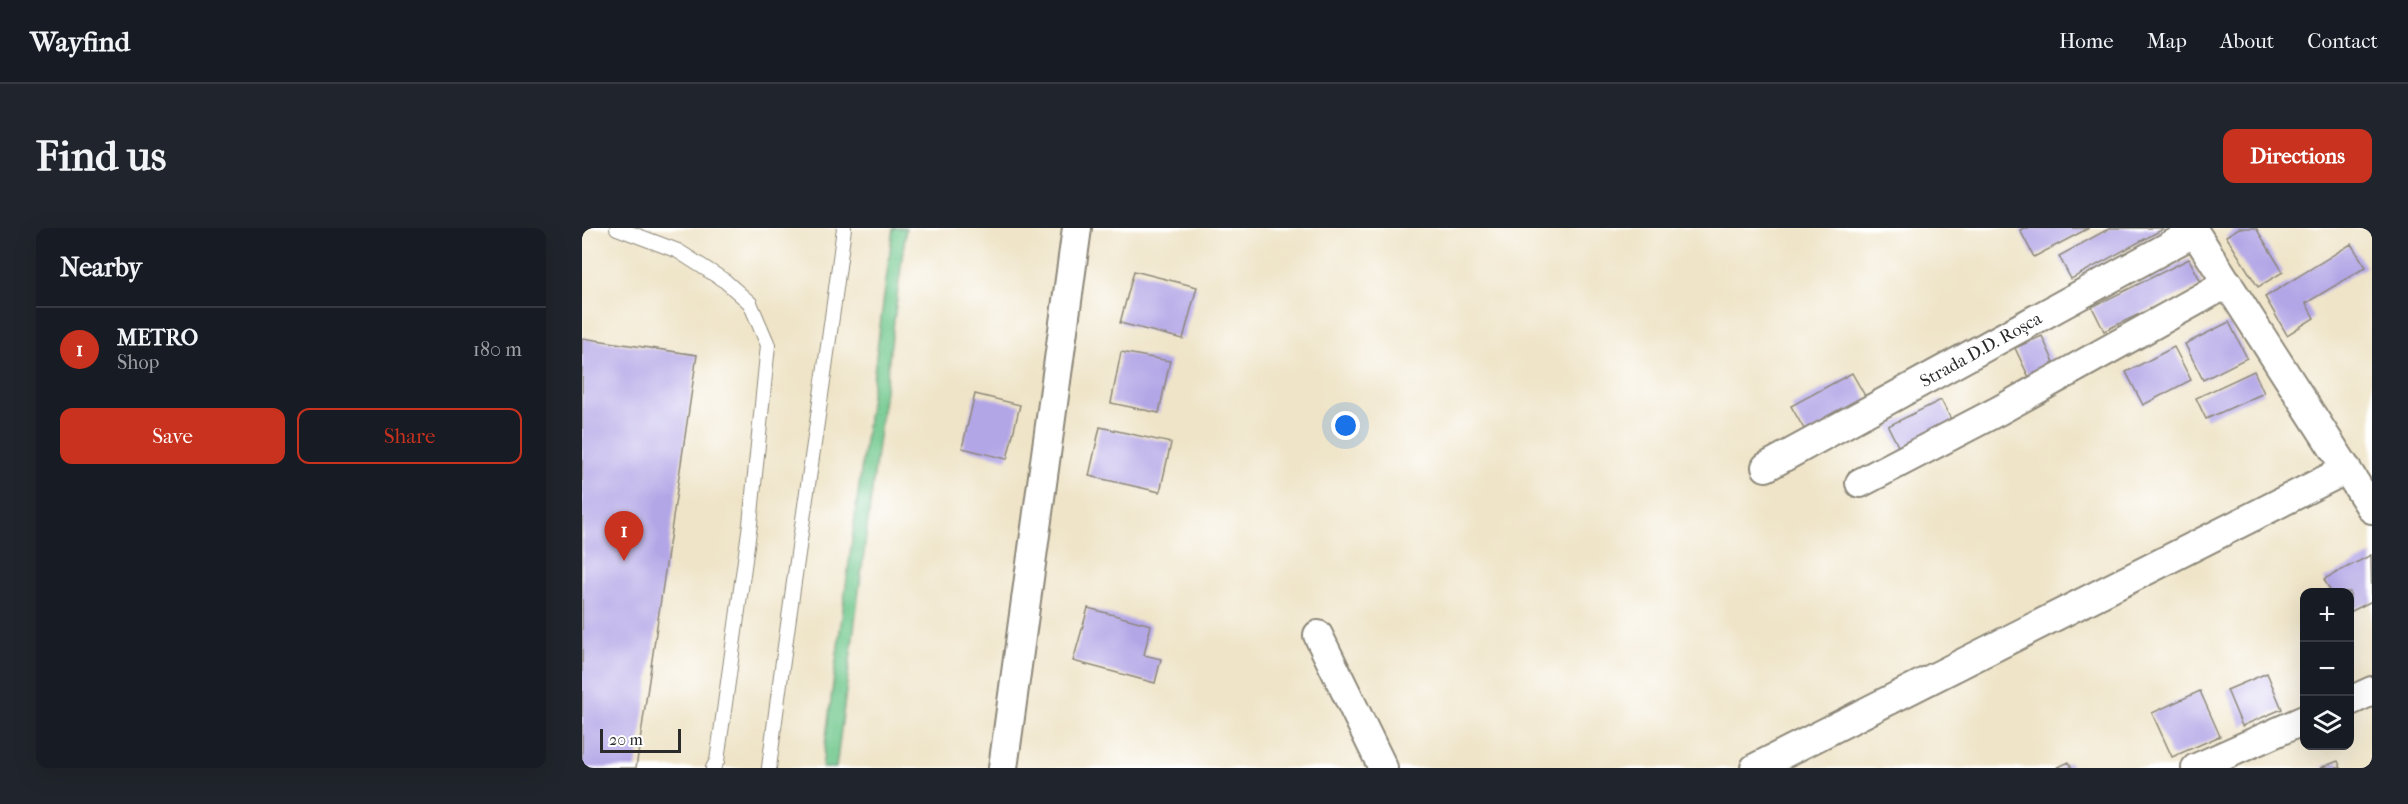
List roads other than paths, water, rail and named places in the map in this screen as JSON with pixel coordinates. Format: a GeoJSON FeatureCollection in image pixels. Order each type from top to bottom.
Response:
{"type":"FeatureCollection","features":[{"type":"Feature","properties":{"kind":"street"},"geometry":{"type":"LineString","coordinates":[[1003,768],[1077,228]]}},
{"type":"Feature","properties":{"kind":"street","name":"Strada D.D. Roșca"},"geometry":{"type":"LineString","coordinates":[[1766,467],[2194,230],[2372,509]]}},
{"type":"Feature","properties":{"kind":"street"},"geometry":{"type":"LineString","coordinates":[[1860,483],[2000,410],[2228,283]]}},
{"type":"Feature","properties":{"kind":"street"},"geometry":{"type":"LineString","coordinates":[[1755,768],[2347,469]]}},
{"type":"Feature","properties":{"kind":"street"},"geometry":{"type":"LineString","coordinates":[[1318,635],[1383,768]]}},
{"type":"Feature","properties":{"kind":"street"},"geometry":{"type":"LineString","coordinates":[[2354,698],[2372,691]]}},
{"type":"Feature","properties":{"kind":"street"},"geometry":{"type":"LineString","coordinates":[[2196,768],[2300,722]]}},
{"type":"Feature","properties":{"kind":"lane"},"geometry":{"type":"LineString","coordinates":[[617,228],[678,251],[724,281],[750,303],[768,345],[750,525],[717,761],[713,768]]}},
{"type":"Feature","properties":{"kind":"lane"},"geometry":{"type":"LineString","coordinates":[[769,768],[785,631],[823,396],[844,228]]}},
{"type":"Feature","properties":{"kind":"place","name":"METRO"},"geometry":{"type":"Point","coordinates":[624,561]}}]}
